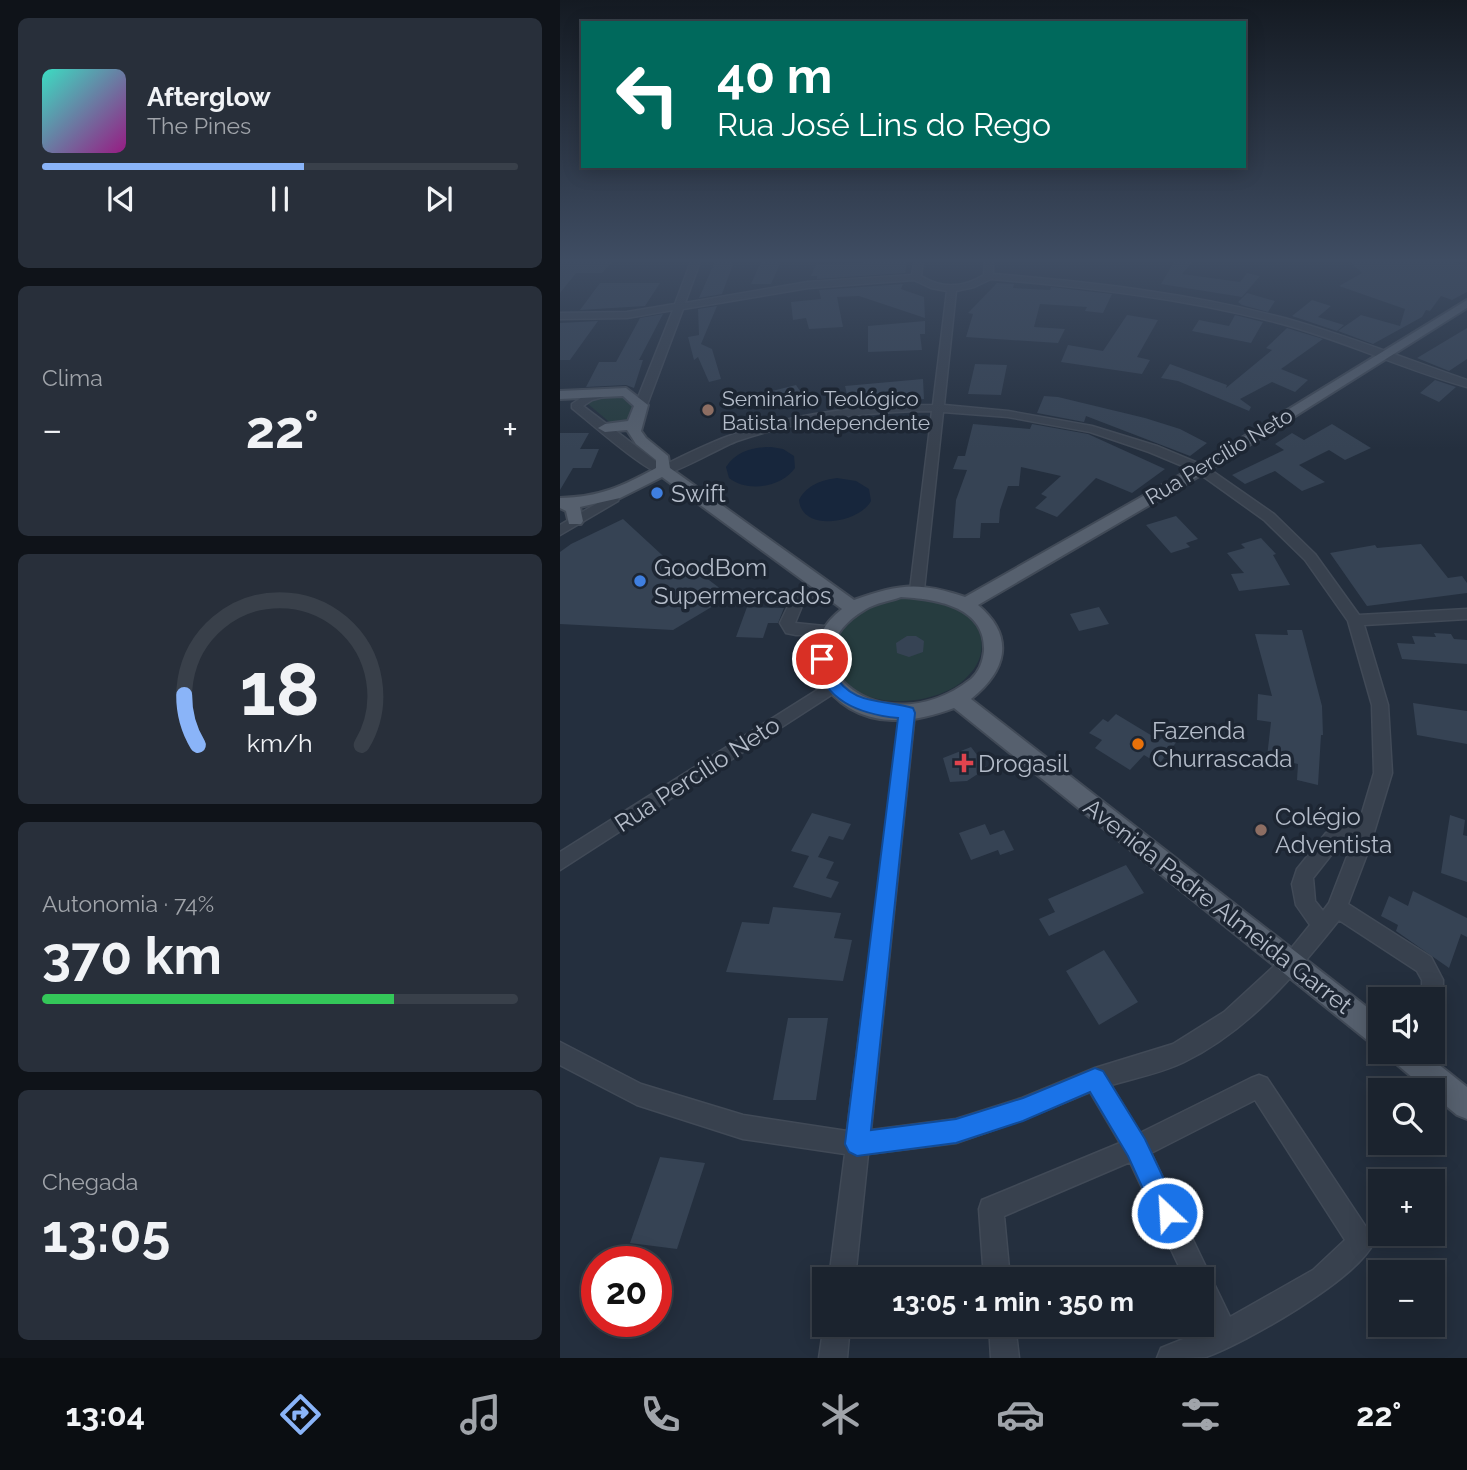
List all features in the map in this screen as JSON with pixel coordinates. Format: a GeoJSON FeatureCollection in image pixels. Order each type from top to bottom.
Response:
{"type":"FeatureCollection","features":[{"type":"Feature","properties":{"kind":"main road","name":"Rua Percílio Neto"},"geometry":{"type":"LineString","coordinates":[[968,603],[1201,469],[1435,322]]}},
{"type":"Feature","properties":{"kind":"main road"},"geometry":{"type":"LineString","coordinates":[[560,395],[626,392],[641,405],[632,425],[634,433],[663,459],[663,470]]}},
{"type":"Feature","properties":{"kind":"main road"},"geometry":{"type":"LineString","coordinates":[[606,428],[632,425]]}},
{"type":"Feature","properties":{"kind":"main road"},"geometry":{"type":"LineString","coordinates":[[563,503],[614,498],[663,470]]}},
{"type":"Feature","properties":{"kind":"main road"},"geometry":{"type":"LineString","coordinates":[[663,470],[852,608]]}},
{"type":"Feature","properties":{"kind":"main road"},"geometry":{"type":"LineString","coordinates":[[563,503],[574,509],[575,522]]}},
{"type":"Feature","properties":{"kind":"main road"},"geometry":{"type":"LineString","coordinates":[[917,590],[944,593],[968,603],[991,627],[995,642],[987,673],[957,699],[907,713],[872,709],[857,704],[833,686],[825,673],[823,645],[829,631],[852,608],[883,594],[917,590]]}},
{"type":"Feature","properties":{"kind":"main road","name":"Avenida Padre Almeida Garret"},"geometry":{"type":"LineString","coordinates":[[957,699],[1368,1025]]}},
{"type":"Feature","properties":{"kind":"main road"},"geometry":{"type":"LineString","coordinates":[[1417,1064],[1467,1105]]}},
{"type":"Feature","properties":{"kind":"street"},"geometry":{"type":"LineString","coordinates":[[641,405],[673,322]]}},
{"type":"Feature","properties":{"kind":"street"},"geometry":{"type":"LineString","coordinates":[[917,590],[948,322]]}},
{"type":"Feature","properties":{"kind":"street"},"geometry":{"type":"LineString","coordinates":[[1286,322],[1467,384]]}},
{"type":"Feature","properties":{"kind":"street"},"geometry":{"type":"LineString","coordinates":[[626,392],[642,390],[648,385]]}},
{"type":"Feature","properties":{"kind":"street"},"geometry":{"type":"LineString","coordinates":[[560,1052],[637,1094],[677,1107],[743,1127],[857,1144],[956,1131],[1023,1109],[1095,1079],[1178,1054],[1232,1020],[1292,964],[1337,908],[1383,773],[1380,705],[1355,620],[1310,557],[1269,517],[1201,469],[1153,449],[1092,429],[1008,414],[939,408],[857,411],[770,427],[729,440],[663,470],[654,467],[576,406],[588,398],[607,393]]}},
{"type":"Feature","properties":{"kind":"street"},"geometry":{"type":"LineString","coordinates":[[560,531],[614,498]]}},
{"type":"Feature","properties":{"kind":"street"},"geometry":{"type":"LineString","coordinates":[[823,587],[796,603],[787,623],[791,629],[796,630],[829,631]]}},
{"type":"Feature","properties":{"kind":"street"},"geometry":{"type":"LineString","coordinates":[[1355,620],[1467,614]]}},
{"type":"Feature","properties":{"kind":"street","name":"Rua Percílio Neto"},"geometry":{"type":"LineString","coordinates":[[560,862],[833,686]]}},
{"type":"Feature","properties":{"kind":"street"},"geometry":{"type":"LineString","coordinates":[[843,1267],[907,713]]}},
{"type":"Feature","properties":{"kind":"street"},"geometry":{"type":"LineString","coordinates":[[1323,926],[1306,905],[1302,884],[1304,875],[1334,839],[1366,829]]}},
{"type":"Feature","properties":{"kind":"street"},"geometry":{"type":"LineString","coordinates":[[1337,908],[1424,964],[1430,970],[1433,987]]}},
{"type":"Feature","properties":{"kind":"street"},"geometry":{"type":"LineString","coordinates":[[1095,1079],[1136,1148],[1192,1267]]}},
{"type":"Feature","properties":{"kind":"street"},"geometry":{"type":"LineString","coordinates":[[997,1267],[990,1209],[1136,1148],[1259,1086],[1361,1242],[1322,1279],[1225,1335],[1171,1358]]}},
{"type":"Feature","properties":{"kind":"street"},"geometry":{"type":"LineString","coordinates":[[1214,1313],[1225,1335]]}},
{"type":"Feature","properties":{"kind":"street"},"geometry":{"type":"LineString","coordinates":[[833,1358],[835,1337]]}},
{"type":"Feature","properties":{"kind":"street"},"geometry":{"type":"LineString","coordinates":[[1003,1337],[1005,1358]]}},
{"type":"Feature","properties":{"kind":"green space"},"geometry":{"type":"Polygon","coordinates":[[[615,395],[628,397],[633,401],[633,411],[624,425],[614,426],[588,404],[592,400],[615,395]]]}},
{"type":"Feature","properties":{"kind":"green space"},"geometry":{"type":"Polygon","coordinates":[[[910,597],[954,606],[971,618],[977,627],[982,645],[975,667],[964,680],[951,689],[919,699],[883,700],[852,689],[835,667],[833,656],[839,636],[854,618],[873,606],[910,597]]]}},
{"type":"Feature","properties":{"kind":"water"},"geometry":{"type":"Polygon","coordinates":[[[752,449],[783,449],[794,456],[795,468],[789,475],[764,486],[737,483],[729,478],[726,467],[735,457],[752,449]]]}},
{"type":"Feature","properties":{"kind":"water"},"geometry":{"type":"Polygon","coordinates":[[[837,478],[856,481],[869,489],[871,501],[865,509],[844,519],[820,521],[810,517],[802,510],[799,500],[802,495],[815,484],[837,478]]]}},
{"type":"Feature","properties":{"kind":"building"},"geometry":{"type":"Polygon","coordinates":[[[597,322],[570,360],[560,360],[560,323],[597,322]]]}},
{"type":"Feature","properties":{"kind":"building"},"geometry":{"type":"Polygon","coordinates":[[[638,322],[659,322],[639,360],[643,360],[634,388],[626,385],[586,387],[599,362],[616,362],[638,322]]]}},
{"type":"Feature","properties":{"kind":"building"},"geometry":{"type":"Polygon","coordinates":[[[699,322],[710,322],[701,344],[712,349],[721,379],[709,382],[698,357],[694,360],[688,337],[699,335],[699,322]]]}},
{"type":"Feature","properties":{"kind":"building"},"geometry":{"type":"Polygon","coordinates":[[[807,322],[842,322],[843,327],[809,329],[807,322]]]}},
{"type":"Feature","properties":{"kind":"building"},"geometry":{"type":"Polygon","coordinates":[[[925,322],[925,334],[920,334],[922,350],[868,352],[868,326],[925,322]]]}},
{"type":"Feature","properties":{"kind":"building"},"geometry":{"type":"Polygon","coordinates":[[[970,322],[1035,322],[1034,327],[1065,329],[1058,343],[966,337],[970,322]]]}},
{"type":"Feature","properties":{"kind":"building"},"geometry":{"type":"Polygon","coordinates":[[[1122,322],[1157,322],[1137,357],[1150,360],[1142,374],[1061,362],[1068,345],[1103,351],[1122,322]]]}},
{"type":"Feature","properties":{"kind":"building"},"geometry":{"type":"Polygon","coordinates":[[[1197,322],[1229,326],[1231,322],[1263,322],[1251,343],[1192,331],[1197,322]]]}},
{"type":"Feature","properties":{"kind":"building"},"geometry":{"type":"Polygon","coordinates":[[[1311,322],[1344,325],[1337,331],[1311,322]]]}},
{"type":"Feature","properties":{"kind":"building"},"geometry":{"type":"Polygon","coordinates":[[[1350,322],[1387,322],[1400,326],[1401,322],[1412,322],[1373,344],[1338,331],[1350,322]]]}},
{"type":"Feature","properties":{"kind":"building"},"geometry":{"type":"Polygon","coordinates":[[[1287,328],[1323,339],[1281,369],[1308,380],[1295,392],[1272,382],[1240,399],[1251,407],[1249,411],[1178,381],[1161,378],[1170,364],[1227,385],[1226,388],[1272,350],[1266,348],[1287,328]]]}},
{"type":"Feature","properties":{"kind":"building"},"geometry":{"type":"Polygon","coordinates":[[[1467,328],[1467,359],[1449,371],[1417,358],[1467,328]]]}},
{"type":"Feature","properties":{"kind":"building"},"geometry":{"type":"Polygon","coordinates":[[[975,364],[1007,365],[1001,395],[968,394],[975,364]]]}},
{"type":"Feature","properties":{"kind":"building"},"geometry":{"type":"Polygon","coordinates":[[[923,379],[924,399],[850,407],[845,386],[923,379]]]}},
{"type":"Feature","properties":{"kind":"building"},"geometry":{"type":"Polygon","coordinates":[[[1435,380],[1456,387],[1439,402],[1420,393],[1435,380]]]}},
{"type":"Feature","properties":{"kind":"building"},"geometry":{"type":"Polygon","coordinates":[[[796,385],[806,400],[771,405],[764,393],[796,385]]]}},
{"type":"Feature","properties":{"kind":"building"},"geometry":{"type":"Polygon","coordinates":[[[1044,396],[1145,418],[1180,429],[1207,443],[1190,456],[1086,416],[1084,422],[1037,413],[1044,396]]]}},
{"type":"Feature","properties":{"kind":"building"},"geometry":{"type":"Polygon","coordinates":[[[973,424],[1030,429],[1032,424],[1088,434],[1165,469],[1132,493],[1096,478],[1057,517],[1035,508],[1047,497],[1041,494],[1061,476],[1021,467],[1019,486],[1008,486],[1000,510],[999,523],[981,523],[980,538],[953,538],[956,500],[967,470],[953,469],[958,456],[965,456],[973,424]]]}},
{"type":"Feature","properties":{"kind":"building"},"geometry":{"type":"Polygon","coordinates":[[[1332,424],[1371,448],[1345,460],[1329,450],[1299,465],[1325,482],[1302,491],[1275,471],[1245,484],[1232,475],[1284,450],[1275,444],[1292,433],[1304,440],[1332,424]]]}},
{"type":"Feature","properties":{"kind":"building"},"geometry":{"type":"Polygon","coordinates":[[[560,433],[589,433],[580,449],[599,449],[591,468],[573,468],[560,490],[560,433]]]}},
{"type":"Feature","properties":{"kind":"building"},"geometry":{"type":"Polygon","coordinates":[[[1176,516],[1198,539],[1186,543],[1190,547],[1171,553],[1146,525],[1176,516]]]}},
{"type":"Feature","properties":{"kind":"building","name":"GoodBom Supermercados"},"geometry":{"type":"Polygon","coordinates":[[[623,519],[674,566],[684,561],[730,596],[673,630],[560,624],[560,552],[623,519]]]}},
{"type":"Feature","properties":{"kind":"building"},"geometry":{"type":"Polygon","coordinates":[[[1261,538],[1276,554],[1273,555],[1290,585],[1239,591],[1231,574],[1244,573],[1227,553],[1245,548],[1241,544],[1261,538]]]}},
{"type":"Feature","properties":{"kind":"building"},"geometry":{"type":"Polygon","coordinates":[[[1421,544],[1448,578],[1462,576],[1467,583],[1467,593],[1367,606],[1330,553],[1375,545],[1377,548],[1421,544]]]}},
{"type":"Feature","properties":{"kind":"building"},"geometry":{"type":"Polygon","coordinates":[[[747,607],[784,608],[778,623],[768,623],[763,638],[736,637],[747,607]]]}},
{"type":"Feature","properties":{"kind":"building"},"geometry":{"type":"Polygon","coordinates":[[[1099,607],[1109,624],[1079,631],[1070,614],[1099,607]]]}},
{"type":"Feature","properties":{"kind":"building"},"geometry":{"type":"Polygon","coordinates":[[[1287,630],[1302,630],[1322,706],[1323,735],[1318,785],[1297,780],[1298,764],[1267,757],[1271,722],[1257,720],[1258,694],[1272,696],[1255,634],[1288,635],[1287,630]]]}},
{"type":"Feature","properties":{"kind":"building"},"geometry":{"type":"Polygon","coordinates":[[[1434,633],[1451,634],[1454,639],[1467,640],[1467,664],[1402,659],[1397,643],[1415,644],[1412,636],[1436,637],[1434,633]]]}},
{"type":"Feature","properties":{"kind":"building"},"geometry":{"type":"Polygon","coordinates":[[[907,636],[916,636],[924,641],[923,652],[909,657],[897,653],[896,643],[907,636]]]}},
{"type":"Feature","properties":{"kind":"building"},"geometry":{"type":"Polygon","coordinates":[[[1413,703],[1467,711],[1467,744],[1417,735],[1413,703]]]}},
{"type":"Feature","properties":{"kind":"building","name":"Fazenda Churrascada"},"geometry":{"type":"Polygon","coordinates":[[[1116,714],[1159,740],[1173,731],[1182,735],[1159,764],[1144,755],[1130,770],[1095,748],[1102,740],[1089,733],[1103,719],[1108,722],[1116,714]]]}},
{"type":"Feature","properties":{"kind":"building","name":"Drogasil"},"geometry":{"type":"Polygon","coordinates":[[[971,747],[987,768],[967,781],[950,782],[943,758],[971,747]]]}},
{"type":"Feature","properties":{"kind":"building"},"geometry":{"type":"Polygon","coordinates":[[[812,813],[851,824],[843,840],[829,836],[818,857],[834,862],[826,878],[839,882],[831,898],[793,887],[809,856],[791,851],[812,813]]]}},
{"type":"Feature","properties":{"kind":"building"},"geometry":{"type":"Polygon","coordinates":[[[1450,815],[1465,820],[1463,835],[1467,836],[1467,882],[1441,873],[1450,815]]]}},
{"type":"Feature","properties":{"kind":"building"},"geometry":{"type":"Polygon","coordinates":[[[985,824],[990,835],[1004,830],[1014,850],[1000,855],[998,850],[971,860],[959,833],[985,824]]]}},
{"type":"Feature","properties":{"kind":"building"},"geometry":{"type":"Polygon","coordinates":[[[1126,865],[1144,893],[1049,936],[1039,919],[1055,912],[1048,899],[1126,865]]]}},
{"type":"Feature","properties":{"kind":"building"},"geometry":{"type":"Polygon","coordinates":[[[1413,891],[1467,918],[1467,937],[1461,934],[1449,968],[1396,931],[1398,925],[1381,916],[1389,896],[1408,906],[1413,891]]]}},
{"type":"Feature","properties":{"kind":"building"},"geometry":{"type":"Polygon","coordinates":[[[773,907],[841,913],[834,938],[852,940],[843,981],[726,972],[742,922],[769,924],[773,907]]]}},
{"type":"Feature","properties":{"kind":"building"},"geometry":{"type":"Polygon","coordinates":[[[1104,950],[1138,1002],[1099,1025],[1066,971],[1104,950]]]}},
{"type":"Feature","properties":{"kind":"building"},"geometry":{"type":"Polygon","coordinates":[[[788,1018],[828,1018],[816,1100],[773,1100],[788,1018]]]}},
{"type":"Feature","properties":{"kind":"building"},"geometry":{"type":"Polygon","coordinates":[[[660,1157],[705,1163],[677,1249],[672,1246],[630,1243],[660,1157]]]}},
{"type":"Feature","properties":{"kind":"place","name":"Seminário Teológico Batista Independente"},"geometry":{"type":"Point","coordinates":[708,410]}},
{"type":"Feature","properties":{"kind":"place","name":"Swift"},"geometry":{"type":"Point","coordinates":[657,493]}},
{"type":"Feature","properties":{"kind":"place","name":"GoodBom Supermercados"},"geometry":{"type":"Point","coordinates":[640,581]}},
{"type":"Feature","properties":{"kind":"place","name":"Fazenda Churrascada"},"geometry":{"type":"Point","coordinates":[1138,744]}},
{"type":"Feature","properties":{"kind":"place","name":"Drogasil"},"geometry":{"type":"Point","coordinates":[964,763]}},
{"type":"Feature","properties":{"kind":"place","name":"Colégio Adventista"},"geometry":{"type":"Point","coordinates":[1261,830]}},
{"type":"Feature","properties":{"kind":"route"},"geometry":{"type":"LineString","coordinates":[[822,659],[825,673],[833,686],[844,696],[872,709],[907,713],[857,1144],[956,1131],[1023,1109],[1095,1079],[1111,1101],[1167,1213]]}}]}
